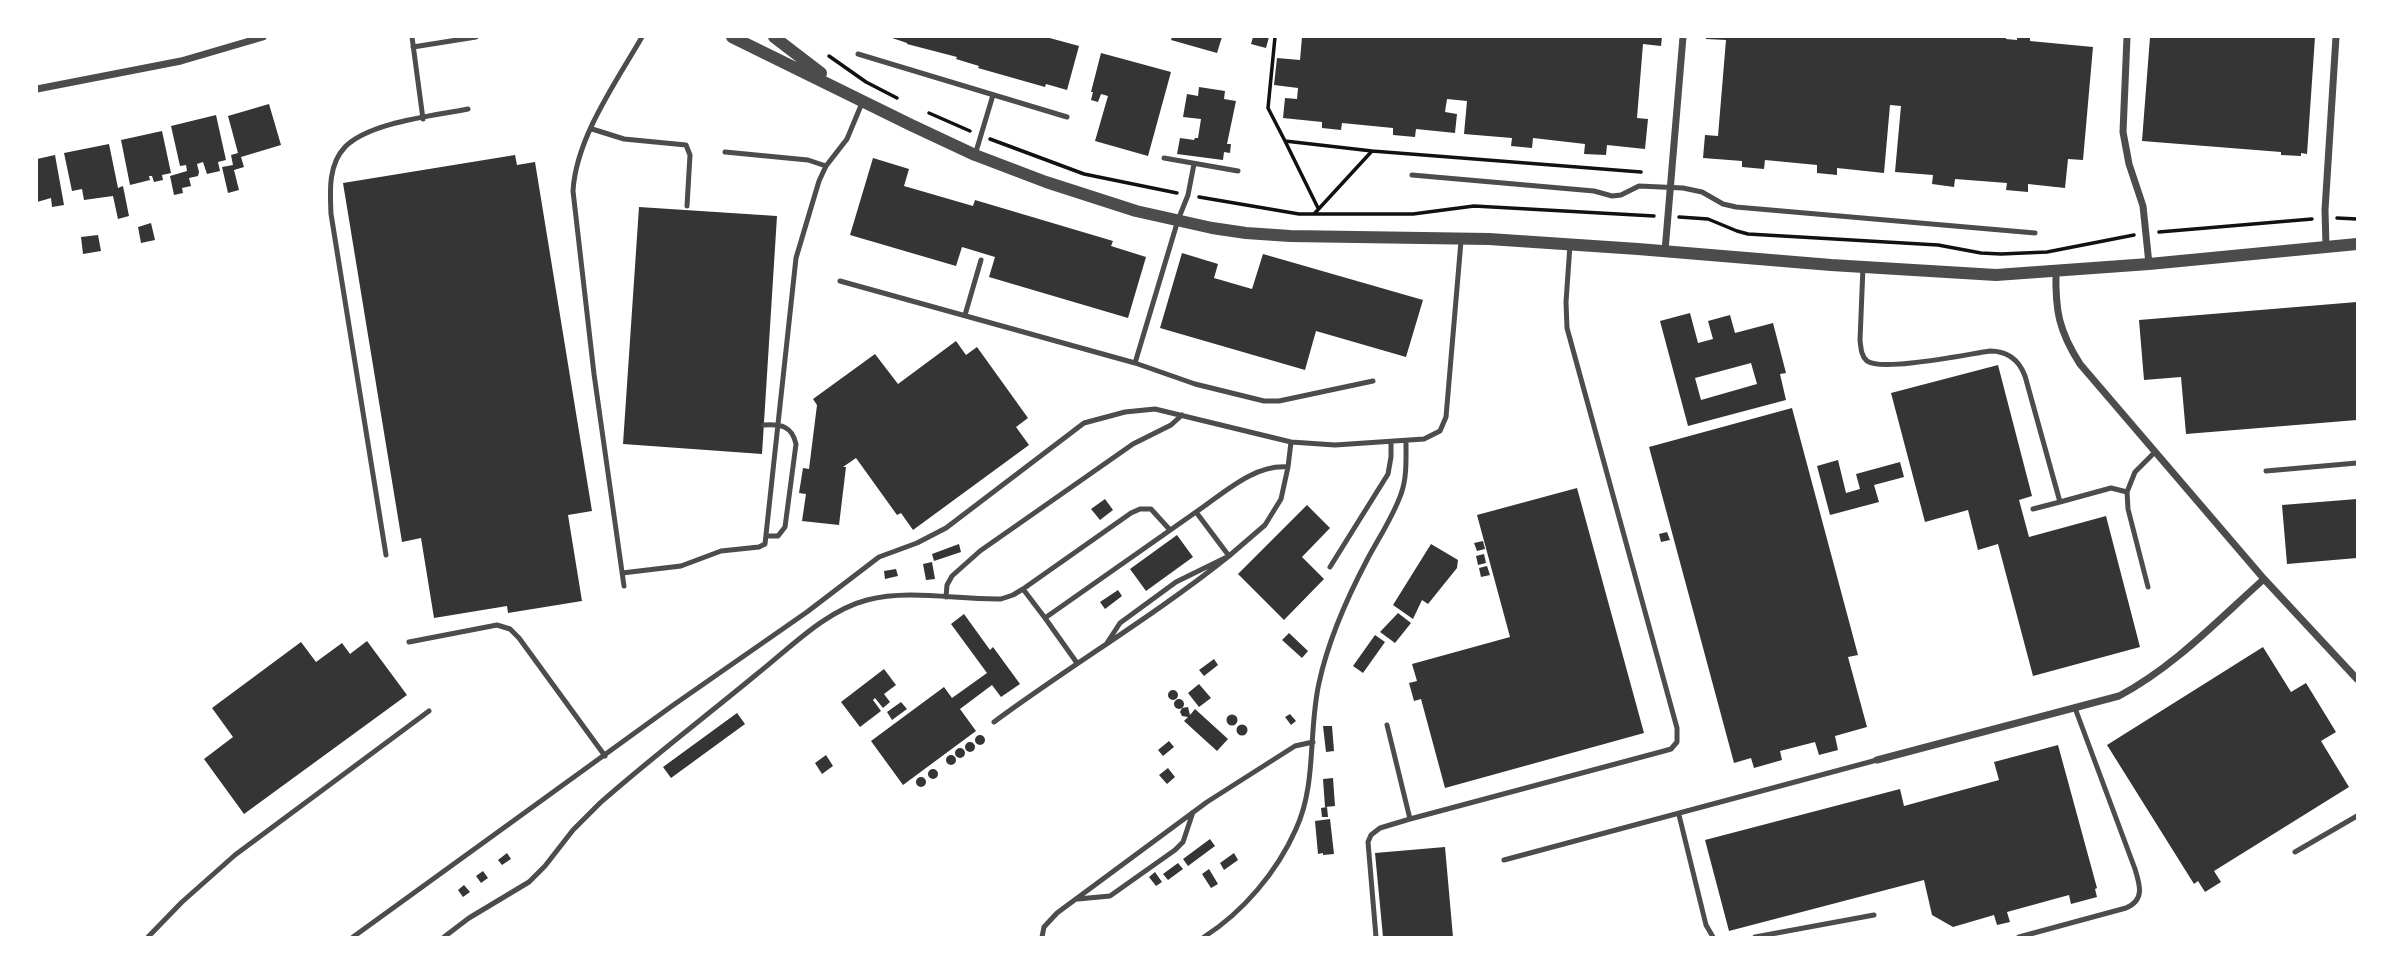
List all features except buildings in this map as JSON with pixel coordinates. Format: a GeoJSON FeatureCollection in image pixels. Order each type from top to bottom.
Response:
{"type":"FeatureCollection","features":[{"type":"Feature","properties":{"kind":"street"},"geometry":{"type":"LineString","coordinates":[[37,89],[181,61],[263,37]]}},
{"type":"Feature","properties":{"kind":"street"},"geometry":{"type":"LineString","coordinates":[[732,37],[975,155],[1088,197],[1212,228],[1266,235],[1461,238],[1996,275],[2149,264],[2357,244]]}},
{"type":"Feature","properties":{"kind":"street"},"geometry":{"type":"LineString","coordinates":[[774,37],[846,92]]}},
{"type":"Feature","properties":{"kind":"street"},"geometry":{"type":"LineString","coordinates":[[1665,251],[1684,37]]}},
{"type":"Feature","properties":{"kind":"street"},"geometry":{"type":"LineString","coordinates":[[2127,37],[2123,132],[2129,164],[2143,206],[2149,264]]}},
{"type":"Feature","properties":{"kind":"street"},"geometry":{"type":"LineString","coordinates":[[2326,246],[2325,218],[2336,37]]}},
{"type":"Feature","properties":{"kind":"street"},"geometry":{"type":"LineString","coordinates":[[2056,271],[2055,303],[2062,330],[2076,356],[2154,453],[2264,579],[2357,679]]}},
{"type":"Feature","properties":{"kind":"street"},"geometry":{"type":"LineString","coordinates":[[1877,760],[2119,696],[2147,679],[2186,649],[2264,579]]}},
{"type":"Feature","properties":{"kind":"lane"},"geometry":{"type":"LineString","coordinates":[[412,37],[423,118]]}},
{"type":"Feature","properties":{"kind":"lane"},"geometry":{"type":"LineString","coordinates":[[413,47],[476,37]]}},
{"type":"Feature","properties":{"kind":"lane"},"geometry":{"type":"LineString","coordinates":[[624,586],[594,374],[573,198],[577,168],[592,129],[642,37]]}},
{"type":"Feature","properties":{"kind":"lane"},"geometry":{"type":"LineString","coordinates":[[858,54],[1067,117]]}},
{"type":"Feature","properties":{"kind":"lane"},"geometry":{"type":"LineString","coordinates":[[975,155],[993,96]]}},
{"type":"Feature","properties":{"kind":"lane"},"geometry":{"type":"LineString","coordinates":[[622,573],[674,567],[721,551],[765,544],[796,258],[826,166],[847,139],[863,101]]}},
{"type":"Feature","properties":{"kind":"lane"},"geometry":{"type":"LineString","coordinates":[[386,555],[331,214],[330,189],[334,167],[345,148],[355,140],[382,129],[468,109]]}},
{"type":"Feature","properties":{"kind":"lane"},"geometry":{"type":"LineString","coordinates":[[592,129],[624,139],[687,145],[690,155],[687,206]]}},
{"type":"Feature","properties":{"kind":"lane"},"geometry":{"type":"LineString","coordinates":[[726,152],[808,160],[826,166]]}},
{"type":"Feature","properties":{"kind":"lane"},"geometry":{"type":"LineString","coordinates":[[1164,158],[1238,171]]}},
{"type":"Feature","properties":{"kind":"lane"},"geometry":{"type":"LineString","coordinates":[[1135,363],[1188,195],[1194,164]]}},
{"type":"Feature","properties":{"kind":"lane"},"geometry":{"type":"LineString","coordinates":[[1412,176],[1594,191],[1612,196],[1639,186],[1670,187],[1696,190],[1723,204],[1736,207],[2035,233]]}},
{"type":"Feature","properties":{"kind":"lane"},"geometry":{"type":"LineString","coordinates":[[353,937],[807,612],[879,557],[917,543],[946,528],[1079,426],[1097,419],[1142,409],[1155,409],[1291,442],[1335,445],[1406,442],[1431,437],[1440,431],[1444,424],[1461,238]]}},
{"type":"Feature","properties":{"kind":"lane"},"geometry":{"type":"LineString","coordinates":[[1376,937],[1368,842],[1371,835],[1380,828],[1671,749],[1677,742],[1677,727],[1567,328],[1570,245]]}},
{"type":"Feature","properties":{"kind":"lane"},"geometry":{"type":"LineString","coordinates":[[965,315],[981,260]]}},
{"type":"Feature","properties":{"kind":"lane"},"geometry":{"type":"LineString","coordinates":[[1863,267],[1860,345],[1867,361],[1879,365],[1899,365],[1996,351],[2007,354],[2019,363],[2060,502]]}},
{"type":"Feature","properties":{"kind":"lane"},"geometry":{"type":"LineString","coordinates":[[840,281],[1135,363],[1185,381],[1269,401],[1373,381]]}},
{"type":"Feature","properties":{"kind":"lane"},"geometry":{"type":"LineString","coordinates":[[946,597],[947,585],[952,576],[980,551],[1133,444],[1171,425],[1182,415]]}},
{"type":"Feature","properties":{"kind":"lane"},"geometry":{"type":"LineString","coordinates":[[764,425],[786,427],[794,438],[795,453],[785,527],[778,537],[767,536]]}},
{"type":"Feature","properties":{"kind":"lane"},"geometry":{"type":"LineString","coordinates":[[994,723],[1077,663],[1184,592],[1270,519],[1281,499],[1289,467],[1291,442]]}},
{"type":"Feature","properties":{"kind":"lane"},"geometry":{"type":"LineString","coordinates":[[1330,567],[1388,474],[1391,442]]}},
{"type":"Feature","properties":{"kind":"lane"},"geometry":{"type":"LineString","coordinates":[[1204,937],[1231,918],[1268,876],[1290,841],[1305,805],[1321,676],[1355,584],[1401,494],[1406,442]]}},
{"type":"Feature","properties":{"kind":"lane"},"geometry":{"type":"LineString","coordinates":[[2148,587],[2128,509],[2127,492],[2135,472],[2154,453]]}},
{"type":"Feature","properties":{"kind":"lane"},"geometry":{"type":"LineString","coordinates":[[2266,471],[2357,463]]}},
{"type":"Feature","properties":{"kind":"lane"},"geometry":{"type":"LineString","coordinates":[[1045,618],[1257,471],[1270,467],[1289,467]]}},
{"type":"Feature","properties":{"kind":"lane"},"geometry":{"type":"LineString","coordinates":[[2033,509],[2111,488],[2127,492]]}},
{"type":"Feature","properties":{"kind":"lane"},"geometry":{"type":"LineString","coordinates":[[444,937],[469,918],[529,882],[600,803],[786,650],[829,618],[869,600],[904,596],[1001,599],[1013,595],[1135,511],[1151,509],[1170,530]]}},
{"type":"Feature","properties":{"kind":"lane"},"geometry":{"type":"LineString","coordinates":[[1196,512],[1229,556]]}},
{"type":"Feature","properties":{"kind":"lane"},"geometry":{"type":"LineString","coordinates":[[1107,643],[1120,622],[1170,586],[1229,556]]}},
{"type":"Feature","properties":{"kind":"lane"},"geometry":{"type":"LineString","coordinates":[[1023,589],[1077,663]]}},
{"type":"Feature","properties":{"kind":"lane"},"geometry":{"type":"LineString","coordinates":[[409,642],[491,626],[510,629],[605,755]]}},
{"type":"Feature","properties":{"kind":"lane"},"geometry":{"type":"LineString","coordinates":[[2019,937],[2126,908],[2139,898],[2135,869],[2074,708]]}},
{"type":"Feature","properties":{"kind":"lane"},"geometry":{"type":"LineString","coordinates":[[148,937],[182,902],[235,855],[429,711]]}},
{"type":"Feature","properties":{"kind":"lane"},"geometry":{"type":"LineString","coordinates":[[1387,725],[1410,819]]}},
{"type":"Feature","properties":{"kind":"lane"},"geometry":{"type":"LineString","coordinates":[[1042,937],[1046,923],[1072,901],[1193,812],[1295,746],[1313,742]]}},
{"type":"Feature","properties":{"kind":"lane"},"geometry":{"type":"LineString","coordinates":[[1504,860],[1877,760]]}},
{"type":"Feature","properties":{"kind":"lane"},"geometry":{"type":"LineString","coordinates":[[1072,901],[1110,896],[1175,850],[1183,842],[1193,812]]}},
{"type":"Feature","properties":{"kind":"lane"},"geometry":{"type":"LineString","coordinates":[[1679,815],[1706,925],[1713,937]]}},
{"type":"Feature","properties":{"kind":"lane"},"geometry":{"type":"LineString","coordinates":[[2295,852],[2357,816]]}},
{"type":"Feature","properties":{"kind":"lane"},"geometry":{"type":"LineString","coordinates":[[1755,937],[1874,915]]}},
{"type":"Feature","properties":{"kind":"path"},"geometry":{"type":"LineString","coordinates":[[1275,37],[1268,108],[1319,209]]}},
{"type":"Feature","properties":{"kind":"path"},"geometry":{"type":"LineString","coordinates":[[827,55],[866,82],[900,100]]}},
{"type":"Feature","properties":{"kind":"path"},"geometry":{"type":"LineString","coordinates":[[924,111],[981,136],[1084,174],[1299,214],[1413,214],[1474,206],[1668,216],[1709,219],[1748,234],[1948,246],[1981,253],[2047,252],[2146,233],[2325,218],[2357,219]]}},
{"type":"Feature","properties":{"kind":"path"},"geometry":{"type":"LineString","coordinates":[[1285,141],[1372,151]]}}]}
